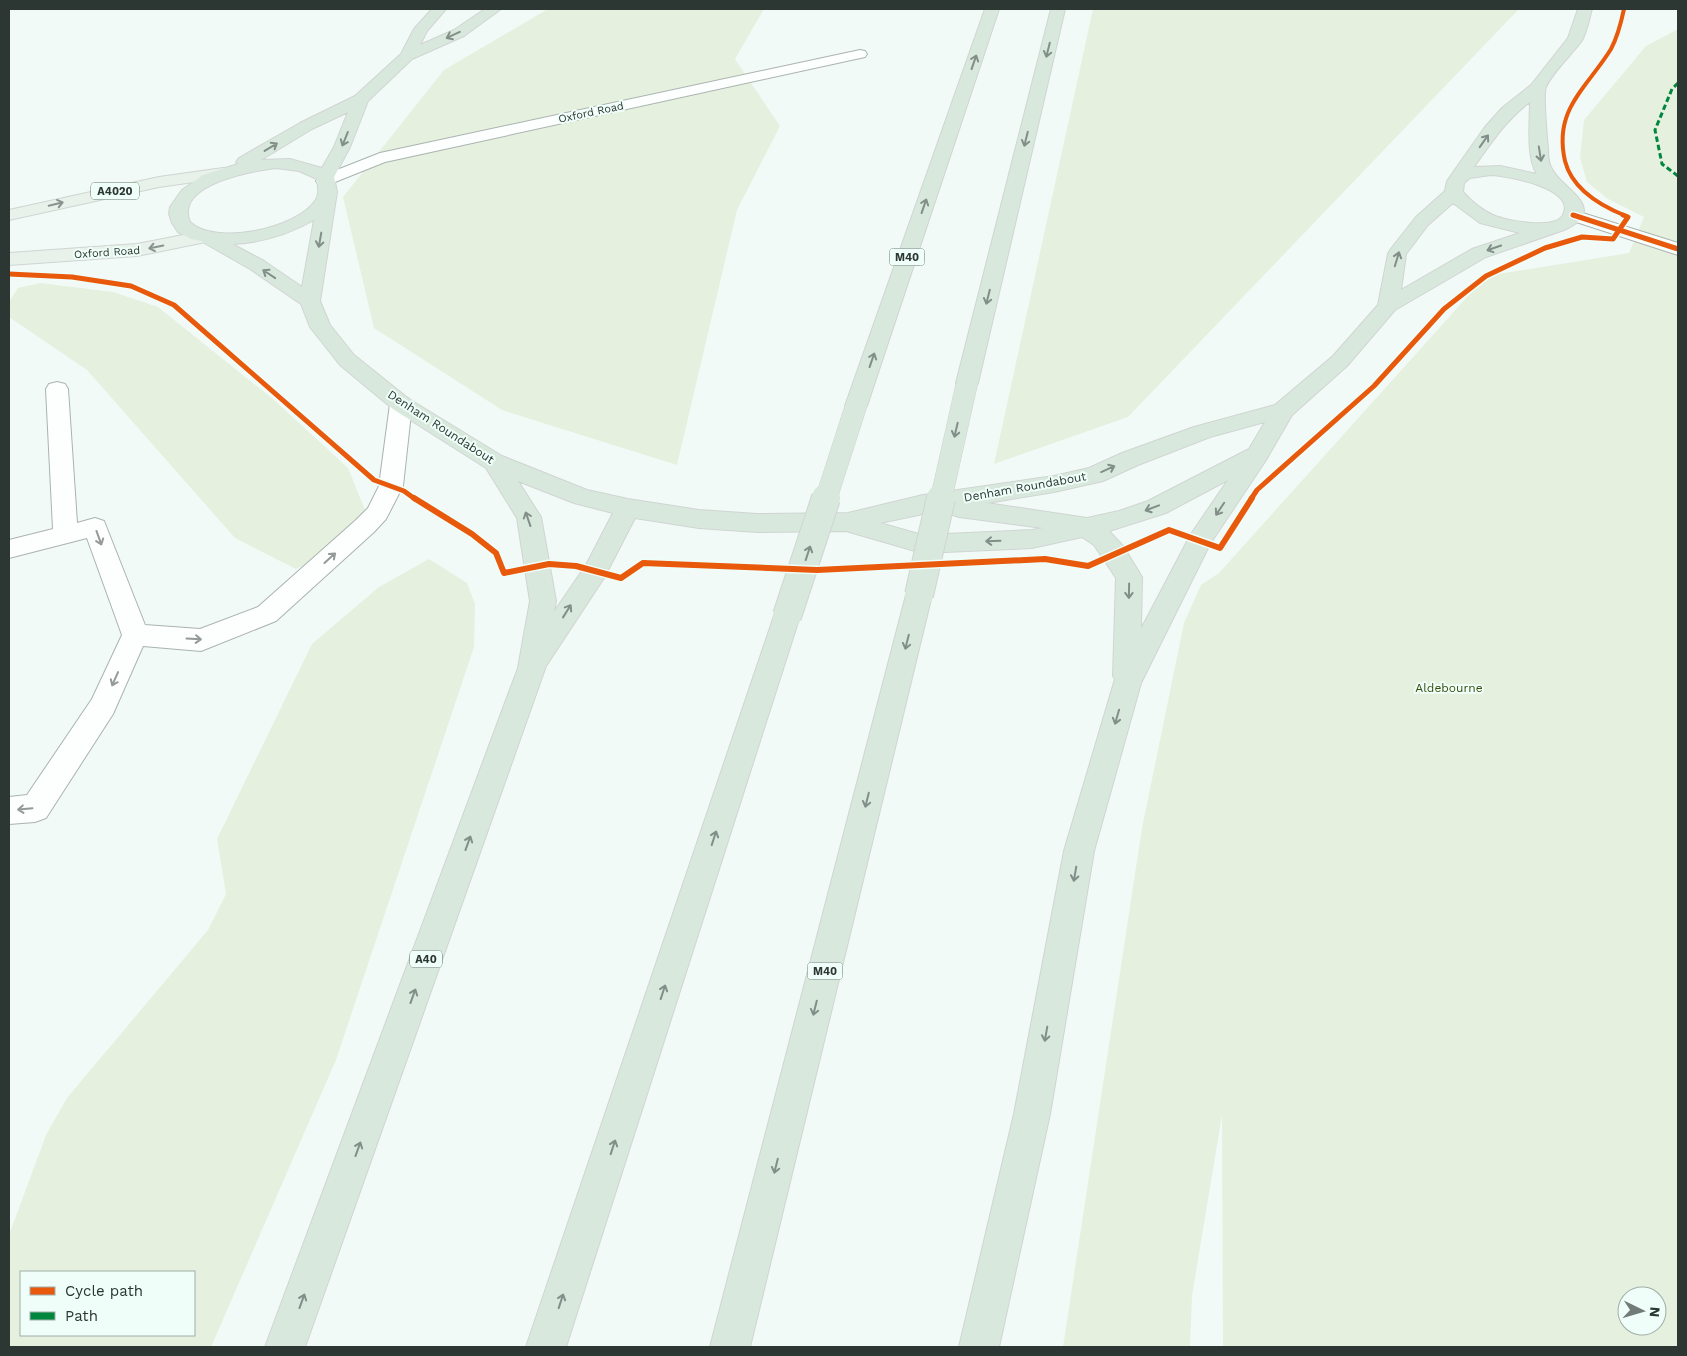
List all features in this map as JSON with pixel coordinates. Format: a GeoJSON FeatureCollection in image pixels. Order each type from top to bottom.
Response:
{"type":"FeatureCollection","features":[{"type":"Feature","properties":{"kind":"highway"},"geometry":{"type":"LineString","coordinates":[[226,172],[260,164],[296,164],[314,169],[326,183],[310,301],[257,265],[186,229],[179,221],[177,210],[183,200],[194,189],[306,126],[361,99],[407,56],[422,29],[439,9]]}},
{"type":"Feature","properties":{"kind":"highway"},"geometry":{"type":"LineString","coordinates":[[407,56],[460,33],[494,9]]}},
{"type":"Feature","properties":{"kind":"highway","name":"M40"},"geometry":{"type":"LineString","coordinates":[[546,1347],[856,406],[992,9]]}},
{"type":"Feature","properties":{"kind":"highway","name":"M40"},"geometry":{"type":"LineString","coordinates":[[730,1347],[919,595],[967,383],[1058,9]]}},
{"type":"Feature","properties":{"kind":"highway"},"geometry":{"type":"LineString","coordinates":[[1455,187],[1491,130],[1508,111],[1537,88],[1575,39],[1585,9]]}},
{"type":"Feature","properties":{"kind":"highway"},"geometry":{"type":"LineString","coordinates":[[1455,187],[1466,207],[1489,220],[1518,228],[1539,229],[1556,227],[1569,220],[1573,215],[1574,208],[1568,198],[1556,187],[1542,168],[1539,146],[1537,88]]}},
{"type":"Feature","properties":{"kind":"highway"},"geometry":{"type":"LineString","coordinates":[[204,237],[228,239],[255,237],[282,230],[305,219],[321,206],[326,183],[361,99]]}},
{"type":"Feature","properties":{"kind":"highway"},"geometry":{"type":"LineString","coordinates":[[1388,306],[1397,254],[1422,221],[1465,174],[1501,170],[1525,174],[1556,187]]}},
{"type":"Feature","properties":{"kind":"highway","name":"Denham Roundabout"},"geometry":{"type":"LineString","coordinates":[[848,522],[922,544],[1032,539],[1122,519],[1157,507],[1258,454],[1283,410],[1340,361],[1388,306],[1479,253],[1556,227]]}},
{"type":"Feature","properties":{"kind":"highway","name":"Denham Roundabout"},"geometry":{"type":"LineString","coordinates":[[310,301],[320,327],[347,360],[400,404],[494,462],[582,497],[628,508],[699,519],[757,523],[848,522],[923,504],[1054,484],[1094,475],[1130,459],[1202,432],[1283,410]]}},
{"type":"Feature","properties":{"kind":"highway"},"geometry":{"type":"LineString","coordinates":[[979,1347],[1032,1114],[1079,851],[1127,683],[1200,540],[1258,454]]}},
{"type":"Feature","properties":{"kind":"highway","name":"A40"},"geometry":{"type":"LineString","coordinates":[[286,1347],[532,668],[542,601],[529,517],[494,462]]}},
{"type":"Feature","properties":{"kind":"highway"},"geometry":{"type":"LineString","coordinates":[[923,504],[1026,516],[1084,526],[1103,539],[1129,577],[1127,683]]}},
{"type":"Feature","properties":{"kind":"highway"},"geometry":{"type":"LineString","coordinates":[[532,668],[595,571],[628,508]]}},
{"type":"Feature","properties":{"kind":"main road","name":"A4020"},"geometry":{"type":"LineString","coordinates":[[9,215],[159,182],[226,172]]}},
{"type":"Feature","properties":{"kind":"main road","name":"Oxford Road"},"geometry":{"type":"LineString","coordinates":[[9,259],[137,250],[204,237]]}},
{"type":"Feature","properties":{"kind":"street","name":"Oxford Road"},"geometry":{"type":"LineString","coordinates":[[326,183],[380,158],[860,54]]}},
{"type":"Feature","properties":{"kind":"street"},"geometry":{"type":"LineString","coordinates":[[1573,215],[1678,249]]}},
{"type":"Feature","properties":{"kind":"street"},"geometry":{"type":"LineString","coordinates":[[57,389],[66,534]]}},
{"type":"Feature","properties":{"kind":"street"},"geometry":{"type":"LineString","coordinates":[[135,635],[201,640],[267,614],[377,513],[391,486],[400,404]]}},
{"type":"Feature","properties":{"kind":"street"},"geometry":{"type":"LineString","coordinates":[[9,549],[95,526],[135,635],[103,706],[35,808],[9,810]]}},
{"type":"Feature","properties":{"kind":"green space"},"geometry":{"type":"Polygon","coordinates":[[[548,9],[764,9],[735,59],[780,126],[737,210],[677,465],[502,410],[374,328],[343,197],[444,70],[548,9]]]}},
{"type":"Feature","properties":{"kind":"green space"},"geometry":{"type":"Polygon","coordinates":[[[1093,9],[1519,9],[1128,417],[994,464],[1093,9]]]}},
{"type":"Feature","properties":{"kind":"green space","name":"Aldebourne"},"geometry":{"type":"Polygon","coordinates":[[[1678,29],[1678,1347],[1223,1347],[1222,1115],[1192,1296],[1190,1347],[1063,1347],[1142,828],[1184,623],[1201,585],[1219,573],[1486,276],[1629,253],[1644,217],[1608,199],[1587,182],[1580,158],[1584,120],[1646,46],[1678,29]]]}},
{"type":"Feature","properties":{"kind":"green space"},"geometry":{"type":"Polygon","coordinates":[[[40,283],[113,292],[158,307],[273,399],[348,468],[370,522],[348,543],[296,569],[235,538],[87,370],[9,317],[9,302],[18,288],[40,283]]]}},
{"type":"Feature","properties":{"kind":"green space"},"geometry":{"type":"Polygon","coordinates":[[[429,559],[467,583],[475,604],[474,647],[336,1060],[211,1347],[9,1347],[9,1235],[46,1135],[67,1098],[208,930],[226,894],[217,839],[312,644],[379,587],[429,559]]]}},
{"type":"Feature","properties":{"kind":"marked path"},"geometry":{"type":"LineString","coordinates":[[1678,83],[1672,89],[1655,130],[1662,164],[1678,176]]}},
{"type":"Feature","properties":{"kind":"cycle path"},"geometry":{"type":"LineString","coordinates":[[9,274],[72,277],[131,286],[174,305],[374,480],[404,491],[472,534],[496,553],[504,573],[549,564],[576,566],[621,578],[643,563],[817,570],[1045,559],[1088,566],[1169,530],[1220,548],[1257,490],[1374,386],[1444,309],[1486,276],[1545,248],[1582,237],[1613,239],[1628,217],[1601,204],[1578,185],[1567,168],[1561,144],[1564,122],[1572,103],[1611,48],[1620,29],[1624,9]]}},
{"type":"Feature","properties":{"kind":"cycle path"},"geometry":{"type":"LineString","coordinates":[[1573,215],[1678,249]]}}]}
